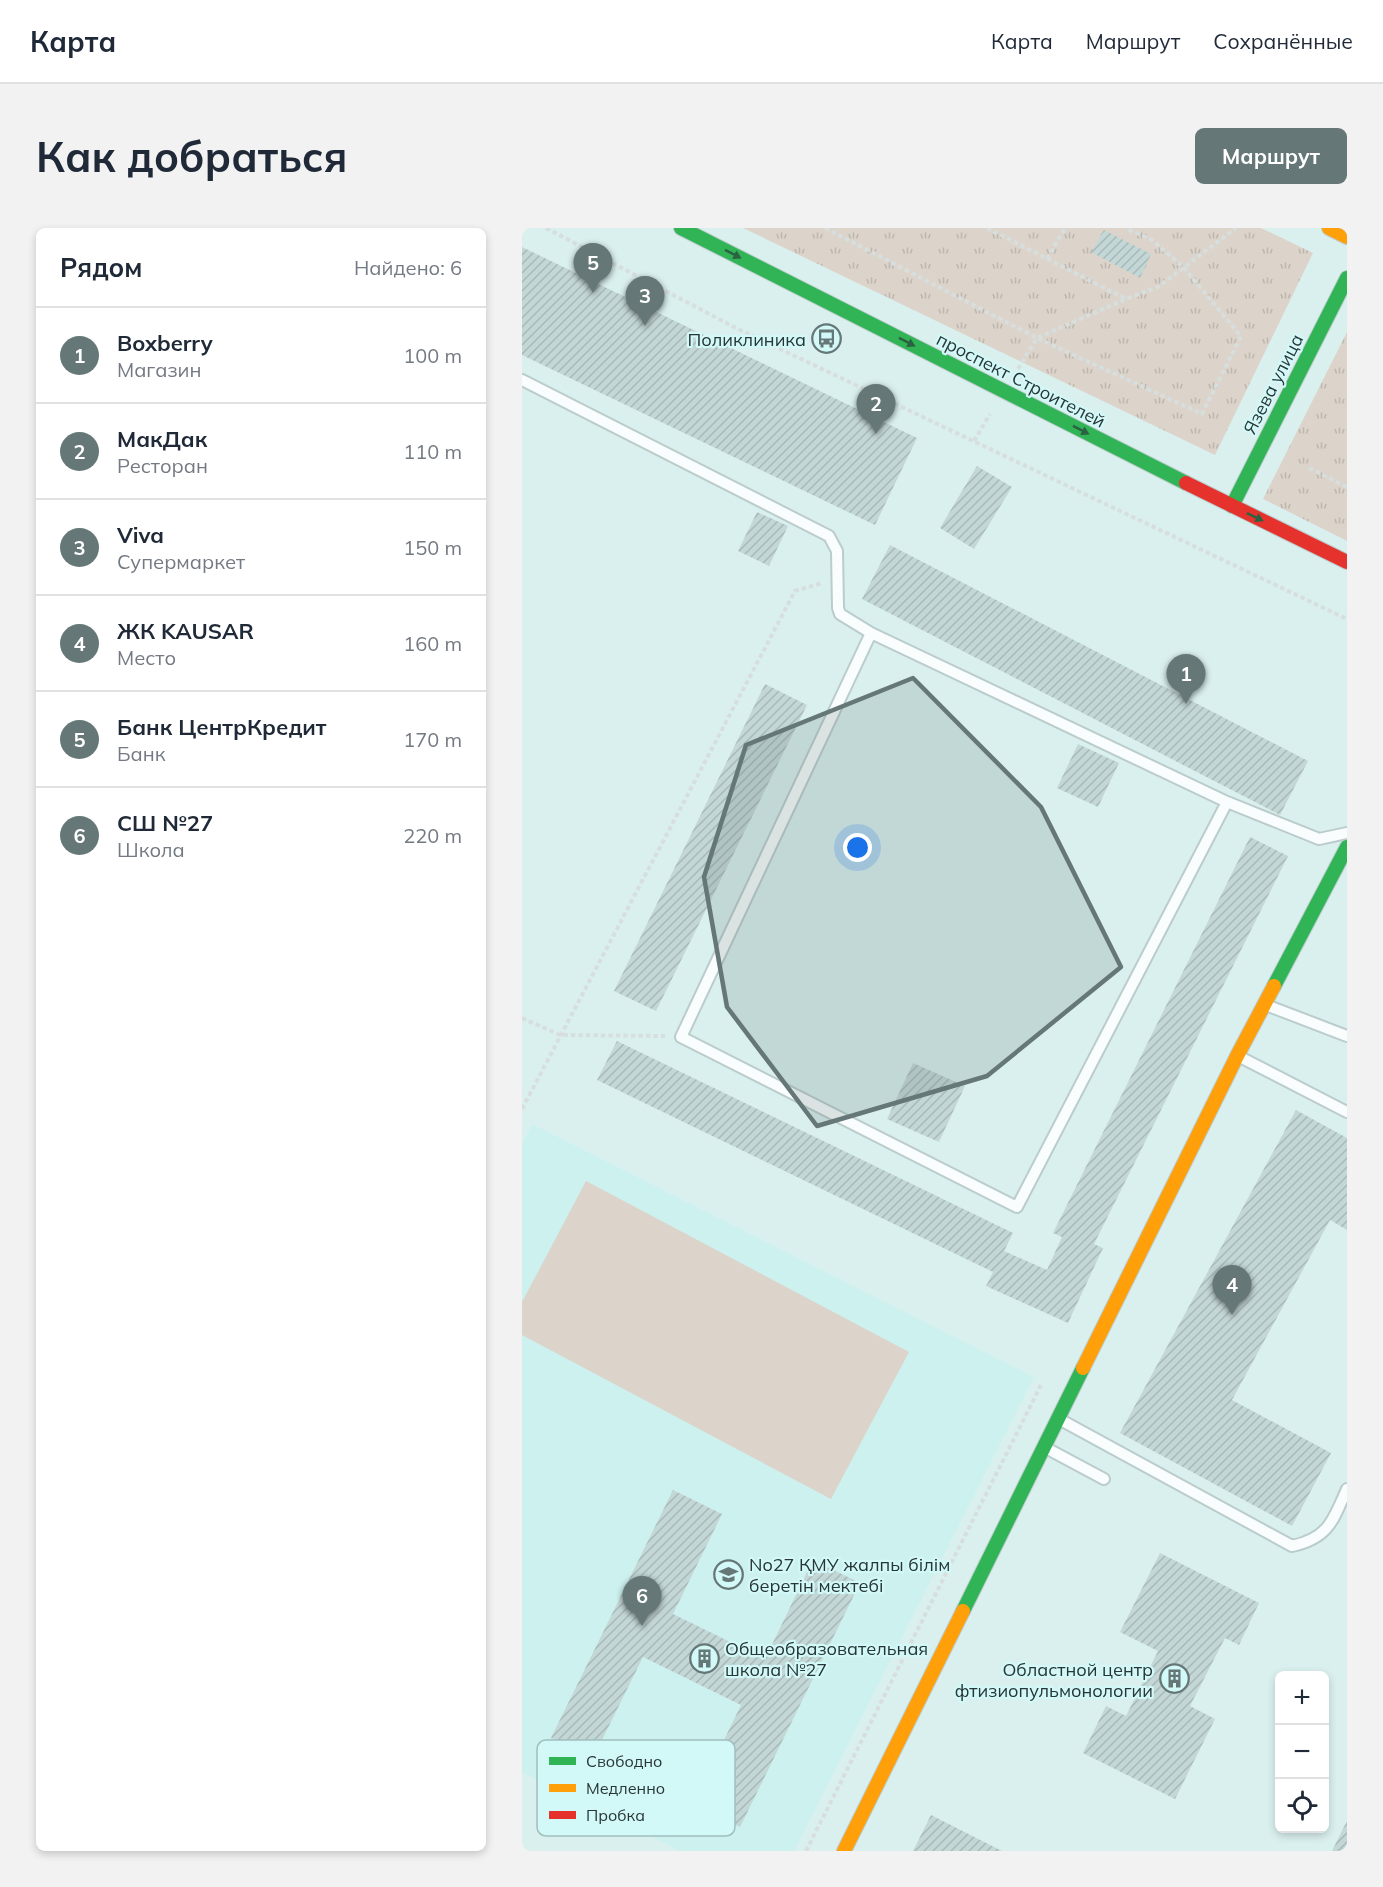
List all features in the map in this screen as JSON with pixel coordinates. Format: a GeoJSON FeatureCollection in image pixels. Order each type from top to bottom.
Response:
{"type":"FeatureCollection","features":[{"type":"Feature","properties":{"kind":"street","name":"проспект Строителей"},"geometry":{"type":"LineString","coordinates":[[681,228],[1232,506],[1347,561]]}},
{"type":"Feature","properties":{"kind":"street"},"geometry":{"type":"LineString","coordinates":[[1329,228],[1347,237]]}},
{"type":"Feature","properties":{"kind":"street","name":"Язева улица"},"geometry":{"type":"LineString","coordinates":[[1232,506],[1347,278]]}},
{"type":"Feature","properties":{"kind":"street"},"geometry":{"type":"LineString","coordinates":[[844,1851],[1237,1056],[1347,847]]}},
{"type":"Feature","properties":{"kind":"lane"},"geometry":{"type":"LineString","coordinates":[[522,380],[829,536],[837,551],[836,600],[840,614],[871,633],[1227,802],[1319,839],[1347,833]]}},
{"type":"Feature","properties":{"kind":"lane"},"geometry":{"type":"LineString","coordinates":[[871,633],[681,1037],[1017,1207],[1227,802]]}},
{"type":"Feature","properties":{"kind":"lane"},"geometry":{"type":"LineString","coordinates":[[1265,1004],[1347,1036]]}},
{"type":"Feature","properties":{"kind":"lane"},"geometry":{"type":"LineString","coordinates":[[1237,1056],[1347,1113]]}},
{"type":"Feature","properties":{"kind":"lane"},"geometry":{"type":"LineString","coordinates":[[1058,1419],[1292,1546],[1311,1542],[1331,1524],[1347,1489]]}},
{"type":"Feature","properties":{"kind":"lane"},"geometry":{"type":"LineString","coordinates":[[1044,1447],[1104,1479]]}},
{"type":"Feature","properties":{"kind":"path"},"geometry":{"type":"LineString","coordinates":[[546,228],[736,328],[1347,620]]}},
{"type":"Feature","properties":{"kind":"path"},"geometry":{"type":"LineString","coordinates":[[825,228],[1037,338],[1202,414],[1241,336],[1184,267],[1152,240],[1125,228]]}},
{"type":"Feature","properties":{"kind":"path"},"geometry":{"type":"LineString","coordinates":[[987,228],[1126,299]]}},
{"type":"Feature","properties":{"kind":"path"},"geometry":{"type":"LineString","coordinates":[[1047,259],[1065,228]]}},
{"type":"Feature","properties":{"kind":"path"},"geometry":{"type":"LineString","coordinates":[[974,441],[1037,338],[1158,287],[1236,228]]}},
{"type":"Feature","properties":{"kind":"path"},"geometry":{"type":"LineString","coordinates":[[1309,468],[1347,487]]}},
{"type":"Feature","properties":{"kind":"path"},"geometry":{"type":"LineString","coordinates":[[522,1109],[795,591],[837,579]]}},
{"type":"Feature","properties":{"kind":"path"},"geometry":{"type":"LineString","coordinates":[[522,1018],[560,1035],[681,1037]]}},
{"type":"Feature","properties":{"kind":"highlighted area"},"geometry":{"type":"Polygon","coordinates":[[[913,678],[1041,807],[1121,967],[987,1076],[817,1126],[727,1007],[704,877],[746,745],[913,678]]]}},
{"type":"Feature","properties":{"kind":"shaded area","name":"No27 ҚМУ жалпы білім беретін мектебі"},"geometry":{"type":"Polygon","coordinates":[[[532,1124],[1034,1377],[794,1851],[680,1851],[650,1836],[735,1836],[735,1740],[537,1740],[537,1780],[522,1772],[522,1145],[532,1124]]]}},
{"type":"Feature","properties":{"kind":"green space"},"geometry":{"type":"Polygon","coordinates":[[[743,228],[1261,228],[1313,253],[1215,455],[743,228]]]}},
{"type":"Feature","properties":{"kind":"green space"},"geometry":{"type":"Polygon","coordinates":[[[1347,332],[1347,541],[1263,499],[1347,332]]]}},
{"type":"Feature","properties":{"kind":"green space"},"geometry":{"type":"Polygon","coordinates":[[[586,1181],[909,1352],[831,1499],[522,1335],[522,1302],[586,1181]]]}},
{"type":"Feature","properties":{"kind":"building"},"geometry":{"type":"Polygon","coordinates":[[[1104,230],[1151,254],[1140,278],[1091,252],[1104,230]]]}},
{"type":"Feature","properties":{"kind":"building"},"geometry":{"type":"Polygon","coordinates":[[[522,247],[917,438],[875,525],[522,355],[522,247]]]}},
{"type":"Feature","properties":{"kind":"building"},"geometry":{"type":"Polygon","coordinates":[[[977,466],[1012,487],[974,549],[940,528],[977,466]]]}},
{"type":"Feature","properties":{"kind":"building"},"geometry":{"type":"Polygon","coordinates":[[[757,512],[788,526],[769,566],[738,551],[757,512]]]}},
{"type":"Feature","properties":{"kind":"building"},"geometry":{"type":"Polygon","coordinates":[[[890,545],[1308,761],[1280,815],[862,599],[890,545]]]}},
{"type":"Feature","properties":{"kind":"building"},"geometry":{"type":"Polygon","coordinates":[[[765,684],[807,705],[656,1011],[614,991],[765,684]]]}},
{"type":"Feature","properties":{"kind":"building"},"geometry":{"type":"Polygon","coordinates":[[[1078,744],[1119,763],[1098,807],[1057,788],[1078,744]]]}},
{"type":"Feature","properties":{"kind":"building"},"geometry":{"type":"Polygon","coordinates":[[[1250,837],[1288,856],[1094,1244],[1103,1248],[1068,1323],[986,1286],[993,1272],[597,1080],[617,1041],[1013,1233],[1004,1251],[1047,1270],[1062,1237],[1053,1233],[1250,837]]]}},
{"type":"Feature","properties":{"kind":"building"},"geometry":{"type":"Polygon","coordinates":[[[913,1063],[965,1086],[939,1142],[887,1119],[913,1063]]]}},
{"type":"Feature","properties":{"kind":"building"},"geometry":{"type":"Polygon","coordinates":[[[1296,1110],[1347,1138],[1347,1230],[1330,1220],[1232,1400],[1331,1453],[1292,1526],[1120,1433],[1296,1110]]]}},
{"type":"Feature","properties":{"kind":"building","name":"Общеобразовательная школа №27"},"geometry":{"type":"Polygon","coordinates":[[[673,1490],[722,1514],[673,1614],[765,1659],[813,1560],[860,1583],[740,1827],[735,1825],[735,1740],[724,1740],[741,1705],[643,1657],[602,1740],[555,1740],[551,1738],[673,1490]]]}},
{"type":"Feature","properties":{"kind":"building","name":"Областной центр фтизиопульмонологии"},"geometry":{"type":"Polygon","coordinates":[[[1160,1553],[1259,1603],[1239,1645],[1225,1638],[1190,1706],[1215,1719],[1175,1799],[1083,1753],[1106,1706],[1126,1716],[1158,1651],[1120,1632],[1160,1553]]]}},
{"type":"Feature","properties":{"kind":"building"},"geometry":{"type":"Polygon","coordinates":[[[931,1815],[1002,1851],[913,1851],[931,1815]]]}},
{"type":"Feature","properties":{"kind":"building"},"geometry":{"type":"Polygon","coordinates":[[[1347,1821],[1347,1851],[1332,1851],[1347,1821]]]}},
{"type":"Feature","properties":{"kind":"traffic: fast"},"geometry":{"type":"LineString","coordinates":[[681,228],[1186,483]]}},
{"type":"Feature","properties":{"kind":"traffic: fast"},"geometry":{"type":"LineString","coordinates":[[1232,506],[1347,278]]}},
{"type":"Feature","properties":{"kind":"traffic: fast"},"geometry":{"type":"LineString","coordinates":[[1274,986],[1347,847]]}},
{"type":"Feature","properties":{"kind":"traffic: fast"},"geometry":{"type":"LineString","coordinates":[[963,1611],[1083,1368]]}},
{"type":"Feature","properties":{"kind":"traffic: slow"},"geometry":{"type":"LineString","coordinates":[[1329,228],[1347,237]]}},
{"type":"Feature","properties":{"kind":"traffic: slow"},"geometry":{"type":"LineString","coordinates":[[1083,1368],[1274,986]]}},
{"type":"Feature","properties":{"kind":"traffic: slow"},"geometry":{"type":"LineString","coordinates":[[844,1851],[963,1611]]}},
{"type":"Feature","properties":{"kind":"traffic: jam"},"geometry":{"type":"LineString","coordinates":[[1186,483],[1347,562]]}},
{"type":"Feature","properties":{"kind":"place","name":"Банк ЦентрКредит"},"geometry":{"type":"Point","coordinates":[593,293]}},
{"type":"Feature","properties":{"kind":"place","name":"Viva"},"geometry":{"type":"Point","coordinates":[645,326]}},
{"type":"Feature","properties":{"kind":"place","name":"Поликлиника"},"geometry":{"type":"Point","coordinates":[827,339]}},
{"type":"Feature","properties":{"kind":"place","name":"МакДак"},"geometry":{"type":"Point","coordinates":[876,434]}},
{"type":"Feature","properties":{"kind":"place","name":"Boxberry"},"geometry":{"type":"Point","coordinates":[1186,704]}},
{"type":"Feature","properties":{"kind":"place","name":"ЖК KAUSAR"},"geometry":{"type":"Point","coordinates":[1232,1315]}},
{"type":"Feature","properties":{"kind":"place","name":"No27 ҚМУ жалпы білім беретін мектебі"},"geometry":{"type":"Point","coordinates":[728,1574]}},
{"type":"Feature","properties":{"kind":"place","name":"СШ №27"},"geometry":{"type":"Point","coordinates":[642,1626]}},
{"type":"Feature","properties":{"kind":"place","name":"Общеобразовательная школа №27"},"geometry":{"type":"Point","coordinates":[704,1658]}},
{"type":"Feature","properties":{"kind":"place","name":"Областной центр фтизиопульмонологии"},"geometry":{"type":"Point","coordinates":[1174,1679]}}]}
